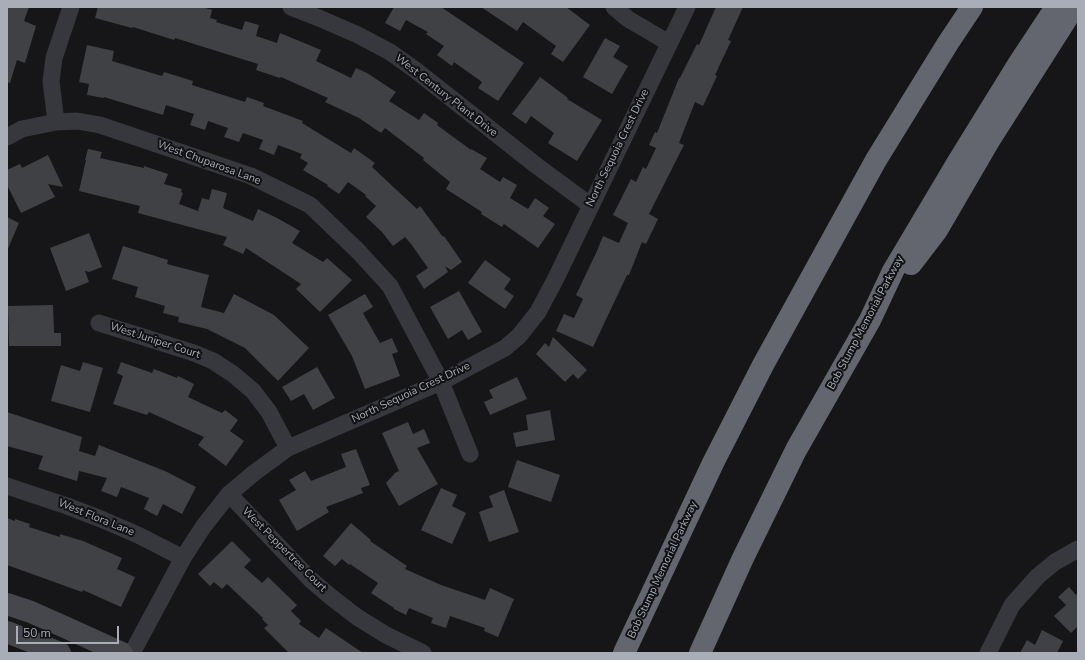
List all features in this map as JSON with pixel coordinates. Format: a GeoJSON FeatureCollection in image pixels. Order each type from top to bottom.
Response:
{"type":"FeatureCollection","features":[{"type":"Feature","properties":{"kind":"highway"},"geometry":{"type":"LineString","coordinates":[[948,43],[967,7]]}},
{"type":"Feature","properties":{"kind":"highway","name":"Bob Stump Memorial Parkway"},"geometry":{"type":"LineString","coordinates":[[624,653],[713,463],[763,364],[876,160],[972,7]]}},
{"type":"Feature","properties":{"kind":"highway","name":"Bob Stump Memorial Parkway"},"geometry":{"type":"LineString","coordinates":[[700,653],[743,558],[796,450],[870,320],[893,271],[951,173],[1019,63],[1056,7]]}},
{"type":"Feature","properties":{"kind":"highway"},"geometry":{"type":"LineString","coordinates":[[870,320],[936,230],[990,139],[1074,7]]}},
{"type":"Feature","properties":{"kind":"street"},"geometry":{"type":"LineString","coordinates":[[56,122],[51,81],[52,73],[54,58],[71,7]]}},
{"type":"Feature","properties":{"kind":"street","name":"West Century Plant Drive"},"geometry":{"type":"LineString","coordinates":[[291,7],[358,35],[390,52],[414,69],[537,166],[590,205]]}},
{"type":"Feature","properties":{"kind":"street"},"geometry":{"type":"LineString","coordinates":[[614,7],[628,19],[669,44]]}},
{"type":"Feature","properties":{"kind":"street","name":"North Sequoia Crest Drive"},"geometry":{"type":"LineString","coordinates":[[132,653],[183,558],[203,527],[229,494],[254,473],[288,448],[441,382],[505,348],[519,336],[538,312],[687,7]]}},
{"type":"Feature","properties":{"kind":"street","name":"West Chuparosa Lane"},"geometry":{"type":"LineString","coordinates":[[7,137],[22,129],[56,122],[77,121],[100,125],[251,176],[310,205],[358,251],[390,286],[441,382],[470,454]]}},
{"type":"Feature","properties":{"kind":"street","name":"West Juniper Court"},"geometry":{"type":"LineString","coordinates":[[99,323],[194,353],[213,361],[233,374],[252,391],[269,412],[288,448]]}},
{"type":"Feature","properties":{"kind":"street","name":"West Flora Lane"},"geometry":{"type":"LineString","coordinates":[[7,486],[101,519],[138,535],[183,558]]}},
{"type":"Feature","properties":{"kind":"street","name":"West Peppertree Court"},"geometry":{"type":"LineString","coordinates":[[229,494],[310,579],[331,597],[357,617],[386,635],[423,653]]}},
{"type":"Feature","properties":{"kind":"street"},"geometry":{"type":"LineString","coordinates":[[988,653],[1012,605],[1038,576],[1055,562],[1078,549]]}},
{"type":"Feature","properties":{"kind":"street"},"geometry":{"type":"LineString","coordinates":[[7,604],[31,612],[122,653]]}},
{"type":"Feature","properties":{"kind":"street"},"geometry":{"type":"LineString","coordinates":[[7,632],[60,653]]}},
{"type":"Feature","properties":{"kind":"building"},"geometry":{"type":"Polygon","coordinates":[[[7,7],[29,7],[24,21],[36,26],[25,63],[17,60],[10,83],[7,82],[7,7]]]}},
{"type":"Feature","properties":{"kind":"building"},"geometry":{"type":"Polygon","coordinates":[[[98,7],[202,7],[212,10],[210,18],[217,20],[216,22],[242,30],[245,21],[259,25],[256,36],[277,43],[280,33],[321,50],[316,61],[351,78],[356,68],[367,73],[396,92],[389,101],[419,120],[424,113],[438,123],[437,125],[471,150],[487,158],[480,169],[500,182],[503,177],[517,185],[510,198],[528,209],[535,198],[549,208],[543,216],[555,224],[538,248],[504,224],[502,227],[481,214],[482,212],[446,189],[450,182],[423,160],[424,158],[385,128],[381,133],[359,118],[325,102],[328,98],[281,77],[280,78],[256,70],[258,64],[175,38],[174,40],[133,27],[132,28],[95,18],[98,7]]]}},
{"type":"Feature","properties":{"kind":"building"},"geometry":{"type":"Polygon","coordinates":[[[394,7],[441,7],[524,63],[498,101],[478,88],[482,82],[454,62],[452,66],[437,55],[444,46],[426,34],[428,32],[406,20],[400,31],[385,23],[394,7]]]}},
{"type":"Feature","properties":{"kind":"building"},"geometry":{"type":"Polygon","coordinates":[[[481,7],[566,7],[590,25],[563,62],[551,54],[556,46],[523,22],[517,31],[481,7]]]}},
{"type":"Feature","properties":{"kind":"building"},"geometry":{"type":"Polygon","coordinates":[[[716,7],[743,7],[728,40],[731,41],[715,75],[717,76],[703,106],[695,102],[679,143],[684,145],[649,214],[658,219],[646,244],[642,242],[629,275],[627,275],[593,347],[556,331],[564,314],[574,318],[583,299],[576,295],[603,236],[619,243],[628,223],[613,215],[631,179],[636,182],[643,167],[646,169],[656,148],[649,145],[655,132],[657,133],[679,78],[697,44],[699,45],[716,7]]]}},
{"type":"Feature","properties":{"kind":"building"},"geometry":{"type":"Polygon","coordinates":[[[605,38],[620,46],[613,57],[628,66],[612,94],[583,77],[605,38]]]}},
{"type":"Feature","properties":{"kind":"building"},"geometry":{"type":"Polygon","coordinates":[[[87,45],[114,51],[112,61],[162,76],[164,72],[193,81],[192,85],[245,102],[247,97],[264,103],[263,106],[303,121],[302,123],[351,153],[354,148],[375,163],[372,167],[417,209],[420,206],[462,262],[451,270],[445,266],[448,272],[424,289],[416,276],[428,268],[405,237],[393,246],[382,232],[366,217],[376,206],[365,196],[366,195],[348,182],[339,194],[327,186],[328,185],[303,170],[308,163],[300,158],[302,154],[278,145],[274,155],[259,149],[263,140],[243,133],[239,142],[224,137],[228,128],[208,121],[205,130],[190,125],[194,114],[166,105],[163,115],[104,97],[87,95],[89,84],[79,82],[87,45]]]}},
{"type":"Feature","properties":{"kind":"building"},"geometry":{"type":"Polygon","coordinates":[[[540,77],[568,98],[567,99],[602,120],[577,161],[548,143],[554,133],[531,116],[526,124],[512,114],[540,77]]]}},
{"type":"Feature","properties":{"kind":"building"},"geometry":{"type":"Polygon","coordinates":[[[88,149],[102,152],[100,158],[144,168],[144,166],[168,174],[164,184],[182,189],[181,192],[183,193],[179,204],[198,211],[202,198],[209,200],[212,189],[227,193],[223,208],[253,221],[258,209],[277,218],[300,231],[292,243],[323,262],[327,258],[352,280],[320,312],[296,289],[301,284],[246,248],[243,254],[223,245],[227,237],[138,213],[140,206],[79,191],[88,149]]]}},
{"type":"Feature","properties":{"kind":"building"},"geometry":{"type":"Polygon","coordinates":[[[48,155],[63,187],[48,184],[55,197],[21,213],[7,185],[7,170],[20,164],[22,168],[48,155]]]}},
{"type":"Feature","properties":{"kind":"building"},"geometry":{"type":"Polygon","coordinates":[[[7,217],[19,223],[7,251],[7,217]]]}},
{"type":"Feature","properties":{"kind":"building"},"geometry":{"type":"Polygon","coordinates":[[[89,233],[102,267],[89,272],[85,271],[89,282],[66,291],[50,248],[89,233]]]}},
{"type":"Feature","properties":{"kind":"building"},"geometry":{"type":"Polygon","coordinates":[[[123,246],[168,260],[167,264],[209,275],[201,307],[224,313],[234,294],[274,315],[309,348],[278,381],[245,348],[207,329],[178,322],[179,317],[163,313],[165,306],[135,297],[138,287],[112,279],[123,246]]]}},
{"type":"Feature","properties":{"kind":"building"},"geometry":{"type":"Polygon","coordinates":[[[485,260],[511,279],[504,289],[514,296],[505,309],[468,283],[485,260]]]}},
{"type":"Feature","properties":{"kind":"building"},"geometry":{"type":"Polygon","coordinates":[[[459,291],[482,332],[468,340],[462,330],[448,339],[430,307],[459,291]]]}},
{"type":"Feature","properties":{"kind":"building"},"geometry":{"type":"Polygon","coordinates":[[[365,294],[373,307],[363,313],[380,343],[392,338],[398,352],[392,354],[400,376],[365,389],[352,356],[328,315],[365,294]]]}},
{"type":"Feature","properties":{"kind":"building"},"geometry":{"type":"Polygon","coordinates":[[[53,305],[54,333],[61,333],[61,346],[9,346],[8,306],[53,305]]]}},
{"type":"Feature","properties":{"kind":"building"},"geometry":{"type":"Polygon","coordinates":[[[553,337],[587,370],[578,379],[573,374],[565,382],[536,354],[545,343],[549,347],[553,337]]]}},
{"type":"Feature","properties":{"kind":"building"},"geometry":{"type":"Polygon","coordinates":[[[83,362],[103,368],[90,412],[51,401],[61,365],[80,371],[83,362]]]}},
{"type":"Feature","properties":{"kind":"building"},"geometry":{"type":"Polygon","coordinates":[[[121,362],[152,373],[154,369],[177,378],[178,376],[194,384],[188,397],[222,413],[225,410],[238,420],[230,431],[244,441],[226,466],[198,445],[204,437],[149,412],[147,415],[113,404],[123,376],[117,373],[121,362]]]}},
{"type":"Feature","properties":{"kind":"building"},"geometry":{"type":"Polygon","coordinates":[[[317,367],[335,398],[313,410],[304,394],[291,401],[282,387],[317,367]]]}},
{"type":"Feature","properties":{"kind":"building"},"geometry":{"type":"Polygon","coordinates":[[[517,377],[527,399],[490,415],[484,402],[493,398],[489,390],[517,377]]]}},
{"type":"Feature","properties":{"kind":"building"},"geometry":{"type":"Polygon","coordinates":[[[550,410],[555,440],[516,447],[513,433],[528,430],[526,415],[550,410]]]}},
{"type":"Feature","properties":{"kind":"building"},"geometry":{"type":"Polygon","coordinates":[[[7,412],[82,437],[79,451],[95,456],[99,445],[165,471],[196,487],[182,514],[163,504],[157,516],[144,509],[149,498],[121,487],[117,497],[101,491],[107,478],[79,471],[77,481],[38,469],[43,456],[7,446],[7,412]]]}},
{"type":"Feature","properties":{"kind":"building"},"geometry":{"type":"Polygon","coordinates":[[[408,422],[413,434],[424,429],[430,443],[417,448],[438,484],[399,506],[386,483],[395,473],[399,471],[382,433],[408,422]]]}},
{"type":"Feature","properties":{"kind":"building"},"geometry":{"type":"Polygon","coordinates":[[[356,449],[370,485],[361,488],[363,493],[326,507],[329,512],[297,531],[279,500],[296,490],[289,480],[305,471],[311,481],[346,467],[341,454],[356,449]]]}},
{"type":"Feature","properties":{"kind":"building"},"geometry":{"type":"Polygon","coordinates":[[[517,460],[560,475],[551,502],[508,487],[517,460]]]}},
{"type":"Feature","properties":{"kind":"building"},"geometry":{"type":"Polygon","coordinates":[[[441,488],[457,495],[452,506],[466,513],[452,544],[421,530],[441,488]]]}},
{"type":"Feature","properties":{"kind":"building"},"geometry":{"type":"Polygon","coordinates":[[[504,490],[519,532],[489,542],[479,512],[493,507],[489,496],[504,490]]]}},
{"type":"Feature","properties":{"kind":"building"},"geometry":{"type":"Polygon","coordinates":[[[7,518],[30,524],[29,527],[60,537],[60,534],[83,541],[122,558],[117,569],[135,577],[121,607],[83,590],[82,592],[7,565],[7,518]]]}},
{"type":"Feature","properties":{"kind":"building"},"geometry":{"type":"Polygon","coordinates":[[[351,523],[371,540],[370,541],[407,566],[405,569],[441,585],[485,600],[490,588],[514,599],[498,637],[484,631],[485,628],[450,616],[446,628],[431,623],[433,618],[409,608],[406,615],[394,609],[371,593],[378,583],[342,559],[335,566],[323,556],[351,523]]]}},
{"type":"Feature","properties":{"kind":"building"},"geometry":{"type":"Polygon","coordinates":[[[232,541],[251,560],[244,567],[262,583],[268,577],[297,605],[291,611],[301,621],[299,624],[319,638],[326,628],[363,653],[289,653],[264,628],[268,625],[262,619],[263,618],[227,584],[222,589],[214,582],[210,586],[198,574],[232,541]]]}},
{"type":"Feature","properties":{"kind":"building"},"geometry":{"type":"Polygon","coordinates":[[[1069,587],[1076,595],[1078,593],[1078,626],[1071,633],[1054,616],[1066,605],[1058,597],[1069,587]]]}},
{"type":"Feature","properties":{"kind":"building"},"geometry":{"type":"Polygon","coordinates":[[[1042,630],[1063,641],[1057,653],[1020,653],[1027,640],[1035,645],[1042,630]]]}}]}
